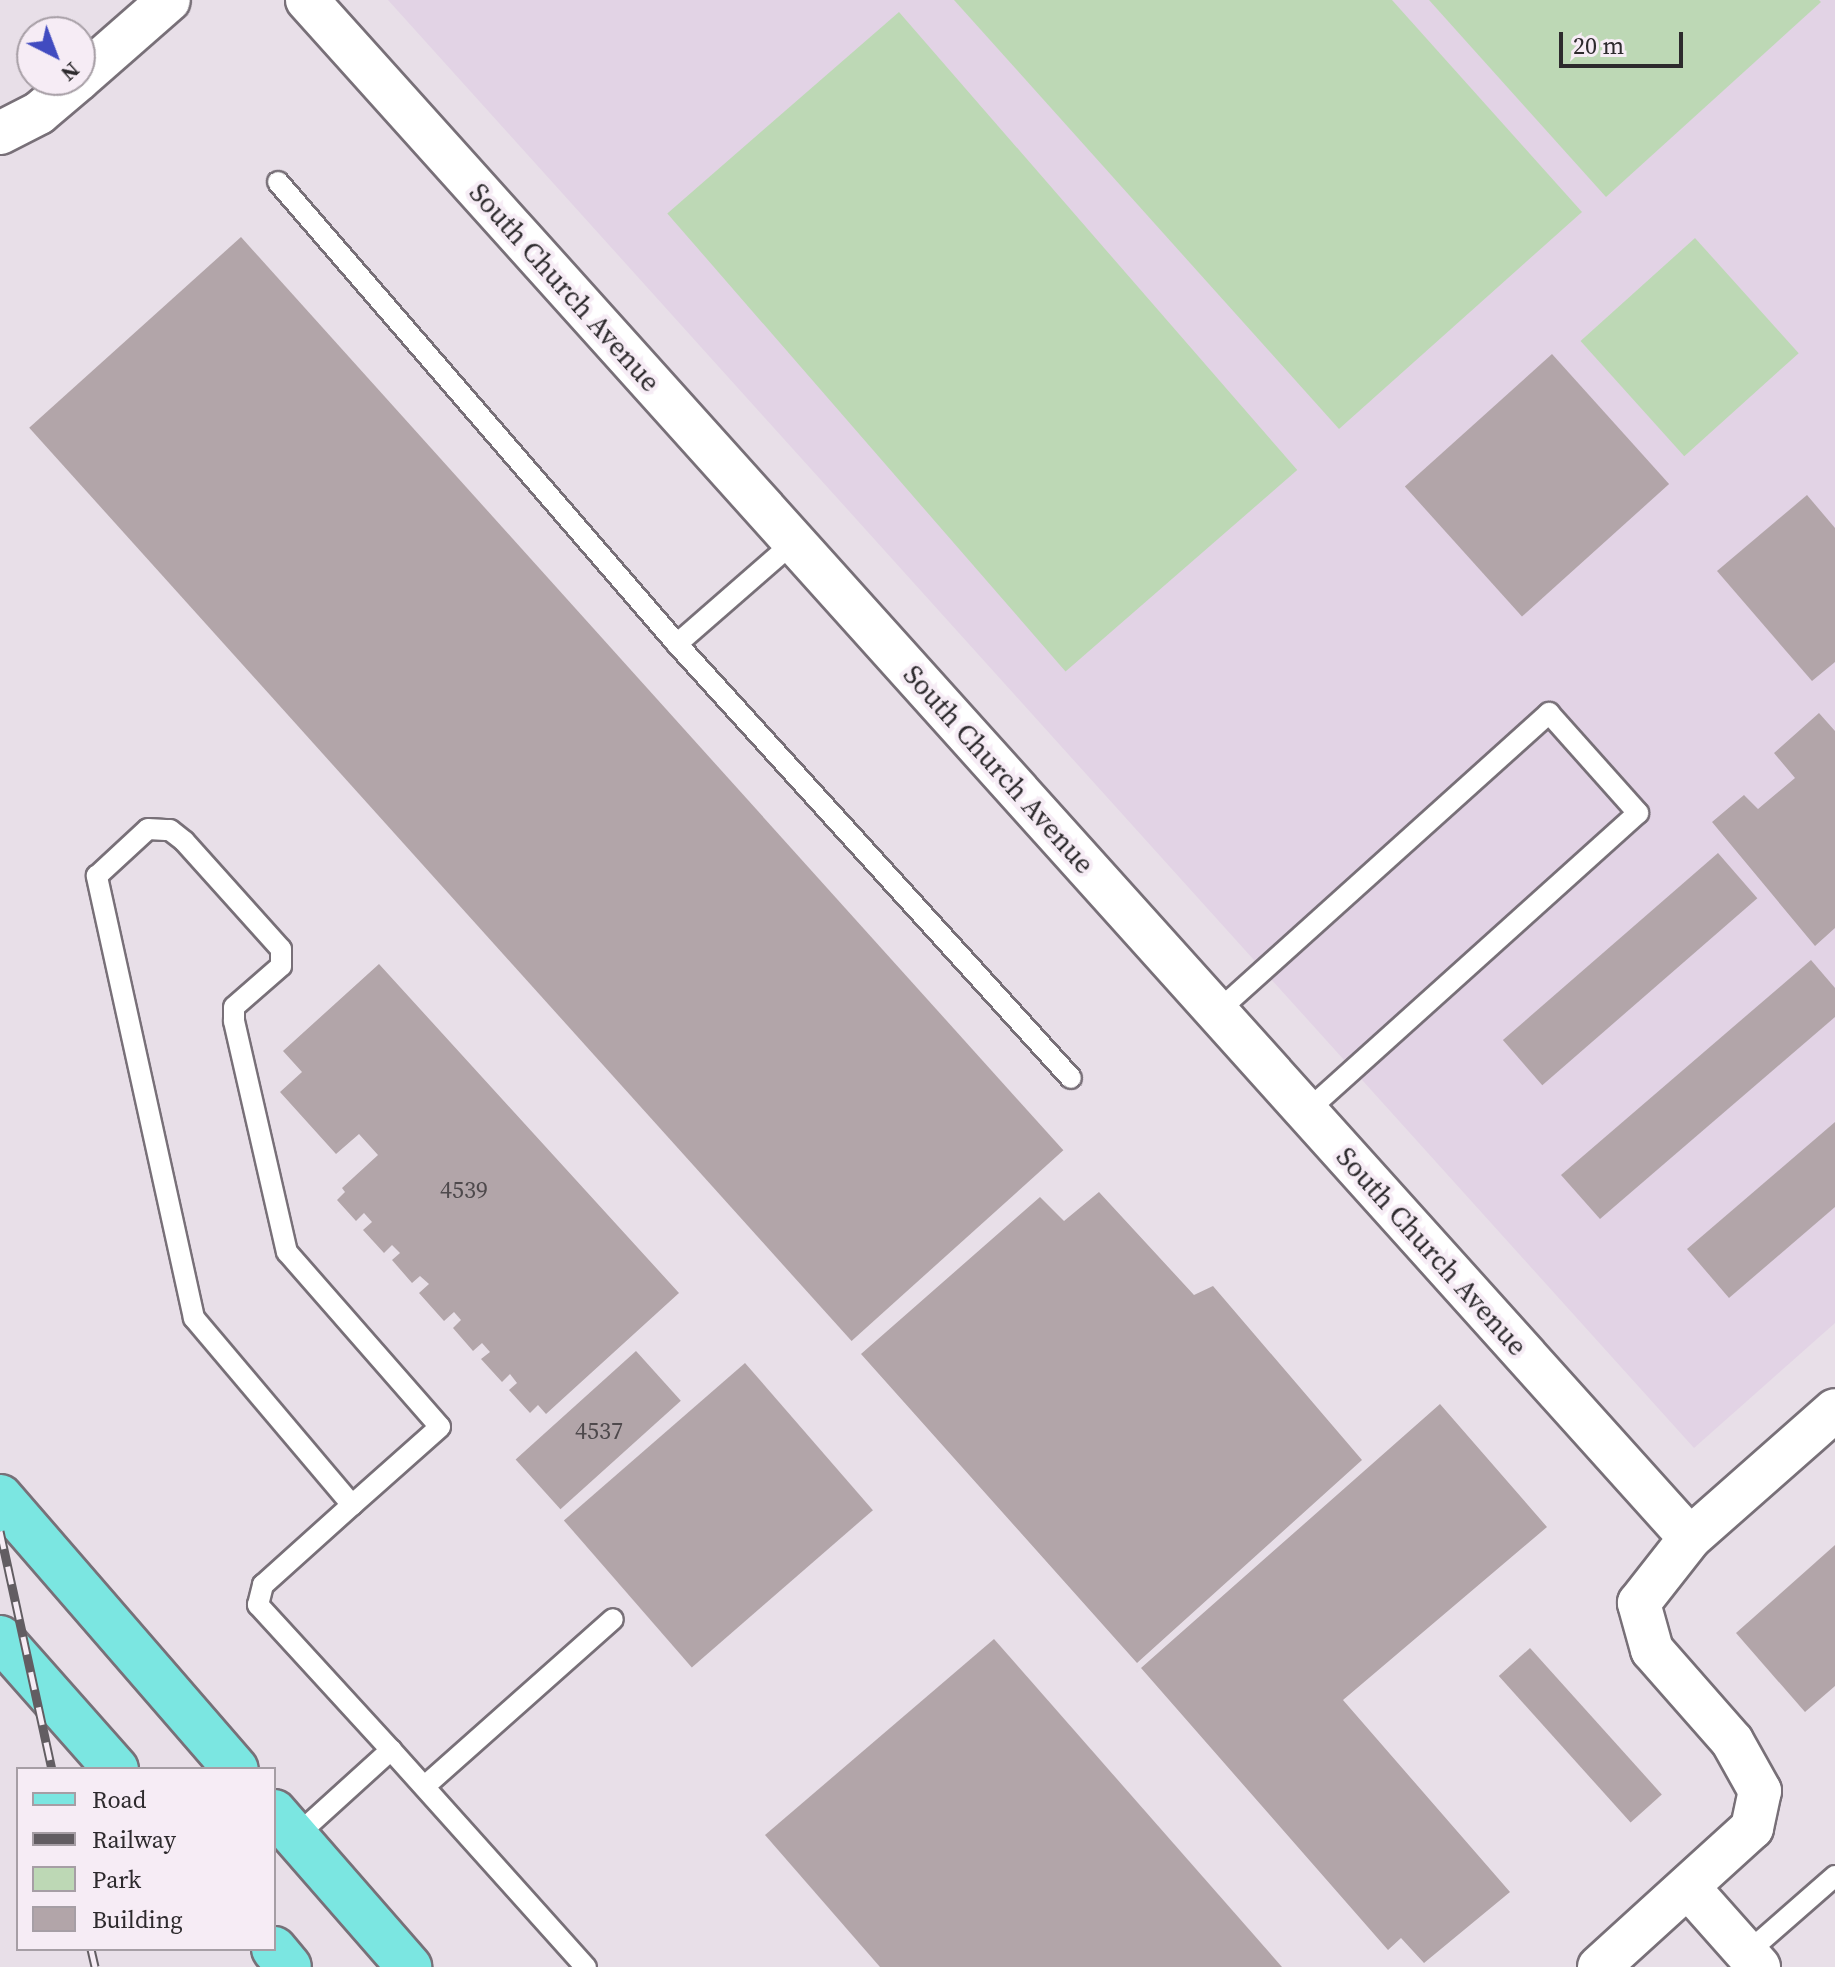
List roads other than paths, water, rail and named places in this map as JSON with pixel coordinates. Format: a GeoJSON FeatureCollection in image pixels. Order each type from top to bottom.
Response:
{"type":"FeatureCollection","features":[{"type":"Feature","properties":{"kind":"main road"},"geometry":{"type":"LineString","coordinates":[[0,1497],[234,1767]]}},
{"type":"Feature","properties":{"kind":"main road"},"geometry":{"type":"LineString","coordinates":[[0,1638],[114,1767]]}},
{"type":"Feature","properties":{"kind":"main road"},"geometry":{"type":"LineString","coordinates":[[285,1824],[409,1967]]}},
{"type":"Feature","properties":{"kind":"main road"},"geometry":{"type":"LineString","coordinates":[[276,1951],[289,1967]]}},
{"type":"Feature","properties":{"kind":"street"},"geometry":{"type":"LineString","coordinates":[[96,64],[169,0]]}},
{"type":"Feature","properties":{"kind":"street","name":"South Church Avenue"},"geometry":{"type":"LineString","coordinates":[[307,0],[1690,1538]]}},
{"type":"Feature","properties":{"kind":"street"},"geometry":{"type":"LineString","coordinates":[[0,133],[39,113],[59,96]]}},
{"type":"Feature","properties":{"kind":"street"},"geometry":{"type":"LineString","coordinates":[[1599,1967],[1752,1828],[1760,1791],[1732,1741],[1652,1650],[1639,1603],[1690,1538],[1835,1410]]}},
{"type":"Feature","properties":{"kind":"street"},"geometry":{"type":"LineString","coordinates":[[1688,1887],[1753,1960]]}},
{"type":"Feature","properties":{"kind":"lane"},"geometry":{"type":"LineString","coordinates":[[278,182],[677,644],[1071,1078]]}},
{"type":"Feature","properties":{"kind":"lane"},"geometry":{"type":"LineString","coordinates":[[677,644],[794,542]]}},
{"type":"Feature","properties":{"kind":"lane"},"geometry":{"type":"LineString","coordinates":[[1217,1012],[1549,713],[1638,813],[1306,1112]]}},
{"type":"Feature","properties":{"kind":"lane"},"geometry":{"type":"LineString","coordinates":[[352,1505],[194,1318],[97,876],[148,829],[170,830],[184,841],[281,949],[281,966],[234,1007],[234,1021],[287,1252],[440,1427],[263,1585],[258,1605],[586,1967]]}},
{"type":"Feature","properties":{"kind":"lane"},"geometry":{"type":"LineString","coordinates":[[425,1786],[613,1619]]}},
{"type":"Feature","properties":{"kind":"lane"},"geometry":{"type":"LineString","coordinates":[[285,1824],[391,1750]]}},
{"type":"Feature","properties":{"kind":"lane"},"geometry":{"type":"LineString","coordinates":[[1753,1960],[1835,1876]]}},
{"type":"Feature","properties":{"kind":"railway"},"geometry":{"type":"LineString","coordinates":[[0,1531],[52,1767]]}},
{"type":"Feature","properties":{"kind":"railway"},"geometry":{"type":"LineString","coordinates":[[91,1951],[95,1967]]}}]}
